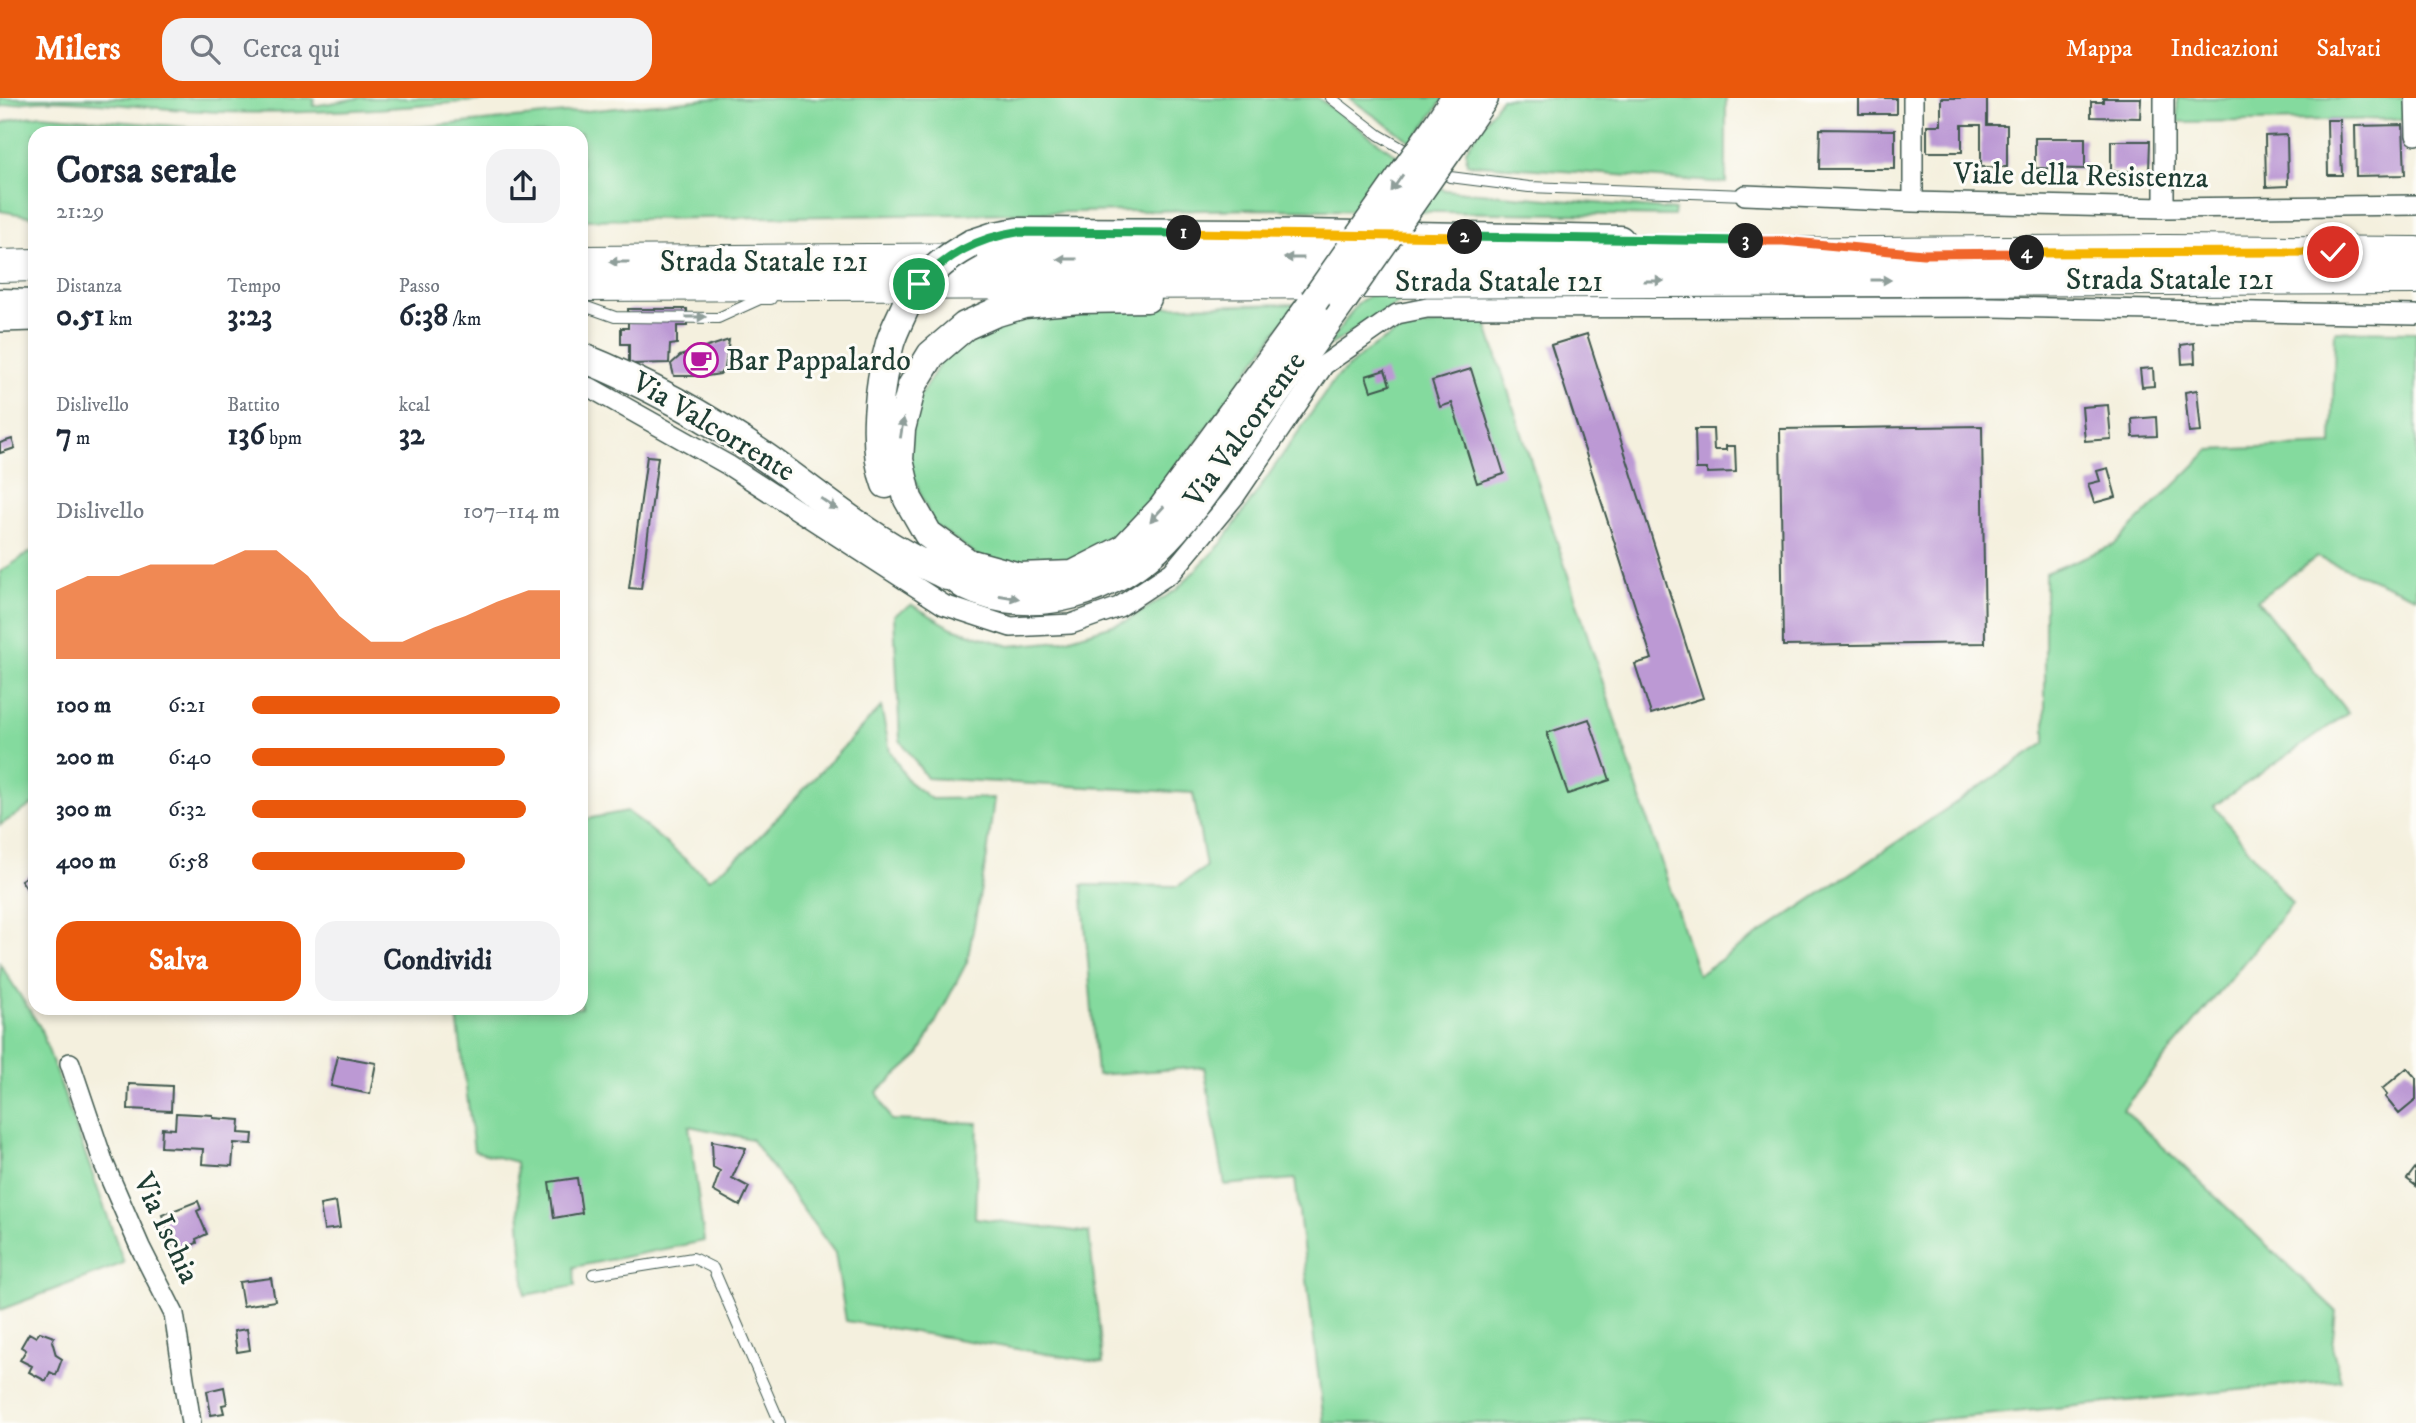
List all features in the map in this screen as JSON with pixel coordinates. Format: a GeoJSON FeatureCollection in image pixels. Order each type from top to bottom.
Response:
{"type":"FeatureCollection","features":[{"type":"Feature","properties":{"kind":"main road"},"geometry":{"type":"LineString","coordinates":[[588,360],[617,371],[766,458],[822,500],[903,554],[965,585],[1009,597],[1029,600],[1056,599],[1105,584],[1138,563],[1165,541],[1214,479],[1343,300],[1445,134],[1455,98]]}},
{"type":"Feature","properties":{"kind":"main road"},"geometry":{"type":"LineString","coordinates":[[1373,282],[1296,296],[1080,299],[1024,304],[965,326],[930,355],[912,386],[901,429],[899,460],[908,499],[928,534],[968,563],[1019,577],[1073,575],[1124,549],[1162,509],[1314,301],[1445,134],[1484,98]]}},
{"type":"Feature","properties":{"kind":"main road"},"geometry":{"type":"LineString","coordinates":[[965,585],[918,543],[906,527],[883,476],[879,440],[882,379],[901,299],[934,268],[971,244],[1017,232],[1255,233],[1783,241],[1923,254]]}},
{"type":"Feature","properties":{"kind":"main road","name":"Strada Statale 121"},"geometry":{"type":"LineString","coordinates":[[588,262],[2166,251],[2416,253]]}},
{"type":"Feature","properties":{"kind":"main road"},"geometry":{"type":"LineString","coordinates":[[0,265],[28,265]]}},
{"type":"Feature","properties":{"kind":"main road","name":"Strada Statale 121"},"geometry":{"type":"LineString","coordinates":[[588,285],[2416,278]]}},
{"type":"Feature","properties":{"kind":"main road"},"geometry":{"type":"LineString","coordinates":[[0,287],[28,287]]}},
{"type":"Feature","properties":{"kind":"main road"},"geometry":{"type":"LineString","coordinates":[[0,303],[28,304]]}},
{"type":"Feature","properties":{"kind":"street"},"geometry":{"type":"LineString","coordinates":[[1913,98],[1913,202]]}},
{"type":"Feature","properties":{"kind":"street"},"geometry":{"type":"LineString","coordinates":[[2164,98],[2164,208]]}},
{"type":"Feature","properties":{"kind":"street"},"geometry":{"type":"LineString","coordinates":[[2415,98],[2416,135]]}},
{"type":"Feature","properties":{"kind":"street","name":"Viale della Resistenza"},"geometry":{"type":"LineString","coordinates":[[1745,195],[2164,208],[2416,205]]}},
{"type":"Feature","properties":{"kind":"street","name":"Via Valcorrente"},"geometry":{"type":"LineString","coordinates":[[588,387],[728,465],[944,605],[1011,627],[1071,624],[1119,607],[1172,572],[1235,496],[1324,365],[1397,314],[1427,308],[1993,307],[2416,315]]}},
{"type":"Feature","properties":{"kind":"street"},"geometry":{"type":"LineString","coordinates":[[0,322],[28,321]]}},
{"type":"Feature","properties":{"kind":"street","name":"Via Ischia"},"geometry":{"type":"LineString","coordinates":[[70,1063],[104,1164],[140,1247],[174,1314],[191,1423]]}},
{"type":"Feature","properties":{"kind":"lane"},"geometry":{"type":"LineString","coordinates":[[1331,98],[1379,135],[1450,177],[1529,187],[1745,195]]}},
{"type":"Feature","properties":{"kind":"lane"},"geometry":{"type":"LineString","coordinates":[[901,299],[922,295],[951,284]]}},
{"type":"Feature","properties":{"kind":"lane"},"geometry":{"type":"LineString","coordinates":[[588,308],[614,317],[718,318],[760,299],[788,299]]}},
{"type":"Feature","properties":{"kind":"lane"},"geometry":{"type":"LineString","coordinates":[[593,1274],[693,1258],[713,1268],[780,1423]]}},
{"type":"Feature","properties":{"kind":"green space"},"geometry":{"type":"Polygon","coordinates":[[[0,98],[314,98],[313,106],[359,98],[508,98],[365,110],[258,113],[62,101],[25,102],[0,107],[0,98]]]}},
{"type":"Feature","properties":{"kind":"green space"},"geometry":{"type":"Polygon","coordinates":[[[718,98],[1318,98],[1444,190],[1675,210],[1674,216],[1263,209],[588,220],[588,126],[432,126],[718,98]]]}},
{"type":"Feature","properties":{"kind":"green space"},"geometry":{"type":"Polygon","coordinates":[[[1349,98],[1444,98],[1413,143],[1349,98]]]}},
{"type":"Feature","properties":{"kind":"green space"},"geometry":{"type":"Polygon","coordinates":[[[1501,98],[1726,98],[1726,183],[1467,164],[1466,150],[1501,98]]]}},
{"type":"Feature","properties":{"kind":"green space"},"geometry":{"type":"Polygon","coordinates":[[[2177,98],[2404,98],[2404,119],[2178,122],[2177,98]]]}},
{"type":"Feature","properties":{"kind":"green space"},"geometry":{"type":"Polygon","coordinates":[[[41,115],[174,126],[28,126],[28,216],[0,211],[0,124],[41,115]]]}},
{"type":"Feature","properties":{"kind":"green space"},"geometry":{"type":"Polygon","coordinates":[[[1370,295],[1409,297],[1326,348],[1358,303],[1370,295]]]}},
{"type":"Feature","properties":{"kind":"green space"},"geometry":{"type":"Polygon","coordinates":[[[1296,304],[1153,503],[1117,537],[1079,556],[1050,565],[1016,567],[981,558],[933,524],[909,466],[914,405],[944,357],[991,324],[1075,308],[1296,304]]]}},
{"type":"Feature","properties":{"kind":"green space"},"geometry":{"type":"Polygon","coordinates":[[[1485,320],[1698,975],[2045,743],[2045,573],[2114,545],[2210,450],[2332,445],[2335,331],[2416,332],[2416,597],[2317,557],[2257,600],[2348,713],[2214,806],[2292,904],[2123,1109],[2336,1311],[2332,1346],[2341,1380],[1903,1423],[1324,1423],[1295,1179],[1225,1185],[1204,1067],[1097,1075],[1082,885],[1178,886],[1206,867],[1193,793],[927,778],[900,740],[894,615],[912,605],[952,628],[1010,646],[1061,641],[1126,621],[1176,590],[1221,544],[1335,379],[1365,352],[1397,332],[1423,326],[1485,320]]]}},
{"type":"Feature","properties":{"kind":"green space"},"geometry":{"type":"Polygon","coordinates":[[[28,554],[28,807],[0,825],[0,572],[28,554]]]}},
{"type":"Feature","properties":{"kind":"green space"},"geometry":{"type":"Polygon","coordinates":[[[881,707],[890,751],[908,781],[931,799],[994,798],[987,856],[967,962],[918,1056],[877,1092],[891,1120],[978,1123],[975,1218],[1089,1233],[1103,1363],[846,1321],[835,1253],[751,1139],[689,1126],[704,1241],[574,1267],[575,1286],[525,1295],[516,1162],[474,1151],[457,1015],[588,1015],[588,819],[627,811],[709,879],[746,851],[881,707]]]}},
{"type":"Feature","properties":{"kind":"green space"},"geometry":{"type":"Polygon","coordinates":[[[0,964],[28,1008],[28,1015],[32,1015],[40,1027],[124,1263],[0,1310],[0,964]]]}},
{"type":"Feature","properties":{"kind":"building"},"geometry":{"type":"Polygon","coordinates":[[[1859,98],[1896,98],[1896,114],[1859,114],[1859,98]]]}},
{"type":"Feature","properties":{"kind":"building"},"geometry":{"type":"Polygon","coordinates":[[[1941,98],[1987,98],[1987,125],[2007,125],[2007,167],[1981,167],[1981,125],[1962,125],[1962,152],[1927,152],[1927,125],[1941,125],[1941,98]]]}},
{"type":"Feature","properties":{"kind":"building"},"geometry":{"type":"Polygon","coordinates":[[[2103,98],[2141,98],[2140,118],[2091,117],[2091,102],[2103,102],[2103,98]]]}},
{"type":"Feature","properties":{"kind":"building"},"geometry":{"type":"Polygon","coordinates":[[[2327,120],[2340,120],[2342,175],[2328,175],[2327,120]]]}},
{"type":"Feature","properties":{"kind":"building"},"geometry":{"type":"Polygon","coordinates":[[[2403,125],[2405,175],[2356,176],[2355,126],[2403,125]]]}},
{"type":"Feature","properties":{"kind":"building"},"geometry":{"type":"Polygon","coordinates":[[[1820,129],[1895,130],[1895,169],[1819,169],[1820,129]]]}},
{"type":"Feature","properties":{"kind":"building"},"geometry":{"type":"Polygon","coordinates":[[[2287,135],[2288,186],[2266,187],[2265,136],[2287,135]]]}},
{"type":"Feature","properties":{"kind":"building"},"geometry":{"type":"Polygon","coordinates":[[[2035,138],[2085,138],[2085,169],[2035,168],[2035,138]]]}},
{"type":"Feature","properties":{"kind":"building"},"geometry":{"type":"Polygon","coordinates":[[[2111,141],[2150,141],[2149,171],[2111,171],[2111,141]]]}},
{"type":"Feature","properties":{"kind":"building"},"geometry":{"type":"Polygon","coordinates":[[[628,309],[687,309],[687,326],[677,326],[677,344],[670,345],[669,363],[629,364],[629,344],[621,344],[621,328],[628,328],[628,309]]]}},
{"type":"Feature","properties":{"kind":"building"},"geometry":{"type":"Polygon","coordinates":[[[1587,334],[1703,698],[1651,714],[1635,664],[1652,659],[1551,345],[1587,334]]]}},
{"type":"Feature","properties":{"kind":"building","name":"Bar Pappalardo"},"geometry":{"type":"Polygon","coordinates":[[[729,340],[725,368],[720,374],[674,376],[671,364],[680,356],[729,340]]]}},
{"type":"Feature","properties":{"kind":"building"},"geometry":{"type":"Polygon","coordinates":[[[2194,343],[2195,363],[2182,364],[2181,345],[2194,343]]]}},
{"type":"Feature","properties":{"kind":"building"},"geometry":{"type":"Polygon","coordinates":[[[2153,368],[2154,386],[2142,387],[2140,369],[2153,368]]]}},
{"type":"Feature","properties":{"kind":"building"},"geometry":{"type":"Polygon","coordinates":[[[1471,369],[1504,474],[1477,483],[1452,403],[1440,407],[1432,381],[1471,369]]]}},
{"type":"Feature","properties":{"kind":"building"},"geometry":{"type":"Polygon","coordinates":[[[1385,370],[1390,385],[1371,391],[1366,376],[1385,370]]]}},
{"type":"Feature","properties":{"kind":"building"},"geometry":{"type":"Polygon","coordinates":[[[2197,390],[2201,432],[2189,433],[2185,392],[2197,390]]]}},
{"type":"Feature","properties":{"kind":"building"},"geometry":{"type":"Polygon","coordinates":[[[2108,405],[2111,439],[2085,441],[2082,407],[2108,405]]]}},
{"type":"Feature","properties":{"kind":"building"},"geometry":{"type":"Polygon","coordinates":[[[2156,417],[2157,436],[2133,437],[2132,419],[2156,417]]]}},
{"type":"Feature","properties":{"kind":"building"},"geometry":{"type":"Polygon","coordinates":[[[1982,426],[1985,643],[1783,646],[1780,429],[1982,426]]]}},
{"type":"Feature","properties":{"kind":"building"},"geometry":{"type":"Polygon","coordinates":[[[1695,429],[1713,429],[1714,450],[1726,450],[1726,446],[1735,446],[1736,472],[1707,473],[1707,469],[1696,469],[1695,429]]]}},
{"type":"Feature","properties":{"kind":"building"},"geometry":{"type":"Polygon","coordinates":[[[12,439],[15,448],[0,453],[0,443],[12,439]]]}},
{"type":"Feature","properties":{"kind":"building"},"geometry":{"type":"Polygon","coordinates":[[[647,456],[658,457],[641,589],[629,588],[647,456]]]}},
{"type":"Feature","properties":{"kind":"building"},"geometry":{"type":"Polygon","coordinates":[[[2108,468],[2116,497],[2094,503],[2088,484],[2100,481],[2097,471],[2108,468]]]}},
{"type":"Feature","properties":{"kind":"building"},"geometry":{"type":"Polygon","coordinates":[[[1589,719],[1610,780],[1568,794],[1547,733],[1589,719]]]}},
{"type":"Feature","properties":{"kind":"building"},"geometry":{"type":"Polygon","coordinates":[[[28,876],[28,890],[21,880],[28,876]]]}},
{"type":"Feature","properties":{"kind":"building"},"geometry":{"type":"Polygon","coordinates":[[[338,1056],[376,1063],[370,1094],[331,1086],[338,1056]]]}},
{"type":"Feature","properties":{"kind":"building"},"geometry":{"type":"Polygon","coordinates":[[[2407,1068],[2416,1078],[2416,1100],[2399,1114],[2382,1089],[2407,1068]]]}},
{"type":"Feature","properties":{"kind":"building"},"geometry":{"type":"Polygon","coordinates":[[[129,1084],[172,1086],[171,1111],[128,1109],[129,1084]]]}},
{"type":"Feature","properties":{"kind":"building"},"geometry":{"type":"Polygon","coordinates":[[[176,1113],[240,1120],[239,1133],[253,1134],[252,1144],[234,1143],[232,1166],[202,1164],[203,1149],[161,1147],[162,1128],[175,1129],[176,1113]]]}},
{"type":"Feature","properties":{"kind":"building"},"geometry":{"type":"Polygon","coordinates":[[[712,1141],[746,1148],[732,1178],[749,1187],[740,1206],[713,1191],[720,1171],[713,1167],[712,1141]]]}},
{"type":"Feature","properties":{"kind":"building"},"geometry":{"type":"Polygon","coordinates":[[[2416,1167],[2416,1186],[2407,1179],[2416,1167]]]}},
{"type":"Feature","properties":{"kind":"building"},"geometry":{"type":"Polygon","coordinates":[[[577,1178],[582,1213],[554,1218],[549,1182],[577,1178]]]}},
{"type":"Feature","properties":{"kind":"building"},"geometry":{"type":"Polygon","coordinates":[[[198,1201],[201,1209],[197,1211],[207,1234],[196,1239],[197,1243],[176,1252],[162,1215],[198,1201]]]}},
{"type":"Feature","properties":{"kind":"building"},"geometry":{"type":"Polygon","coordinates":[[[336,1202],[340,1228],[324,1230],[320,1205],[336,1202]]]}},
{"type":"Feature","properties":{"kind":"building"},"geometry":{"type":"Polygon","coordinates":[[[271,1278],[275,1301],[243,1306],[239,1282],[271,1278]]]}},
{"type":"Feature","properties":{"kind":"building"},"geometry":{"type":"Polygon","coordinates":[[[247,1329],[250,1350],[237,1352],[234,1331],[247,1329]]]}},
{"type":"Feature","properties":{"kind":"building"},"geometry":{"type":"Polygon","coordinates":[[[40,1332],[54,1337],[52,1341],[56,1355],[62,1359],[56,1375],[50,1372],[46,1381],[29,1372],[32,1366],[20,1360],[26,1350],[21,1347],[29,1333],[36,1337],[40,1332]]]}},
{"type":"Feature","properties":{"kind":"building"},"geometry":{"type":"Polygon","coordinates":[[[224,1387],[227,1404],[222,1405],[224,1413],[211,1415],[207,1391],[224,1387]]]}},
{"type":"Feature","properties":{"kind":"place","name":"Bar Pappalardo"},"geometry":{"type":"Point","coordinates":[701,360]}},
{"type":"Feature","properties":{"kind":"route"},"geometry":{"type":"LineString","coordinates":[[919,284],[934,268],[971,244],[1017,232],[1783,241],[1923,254],[2333,252]]}}]}
